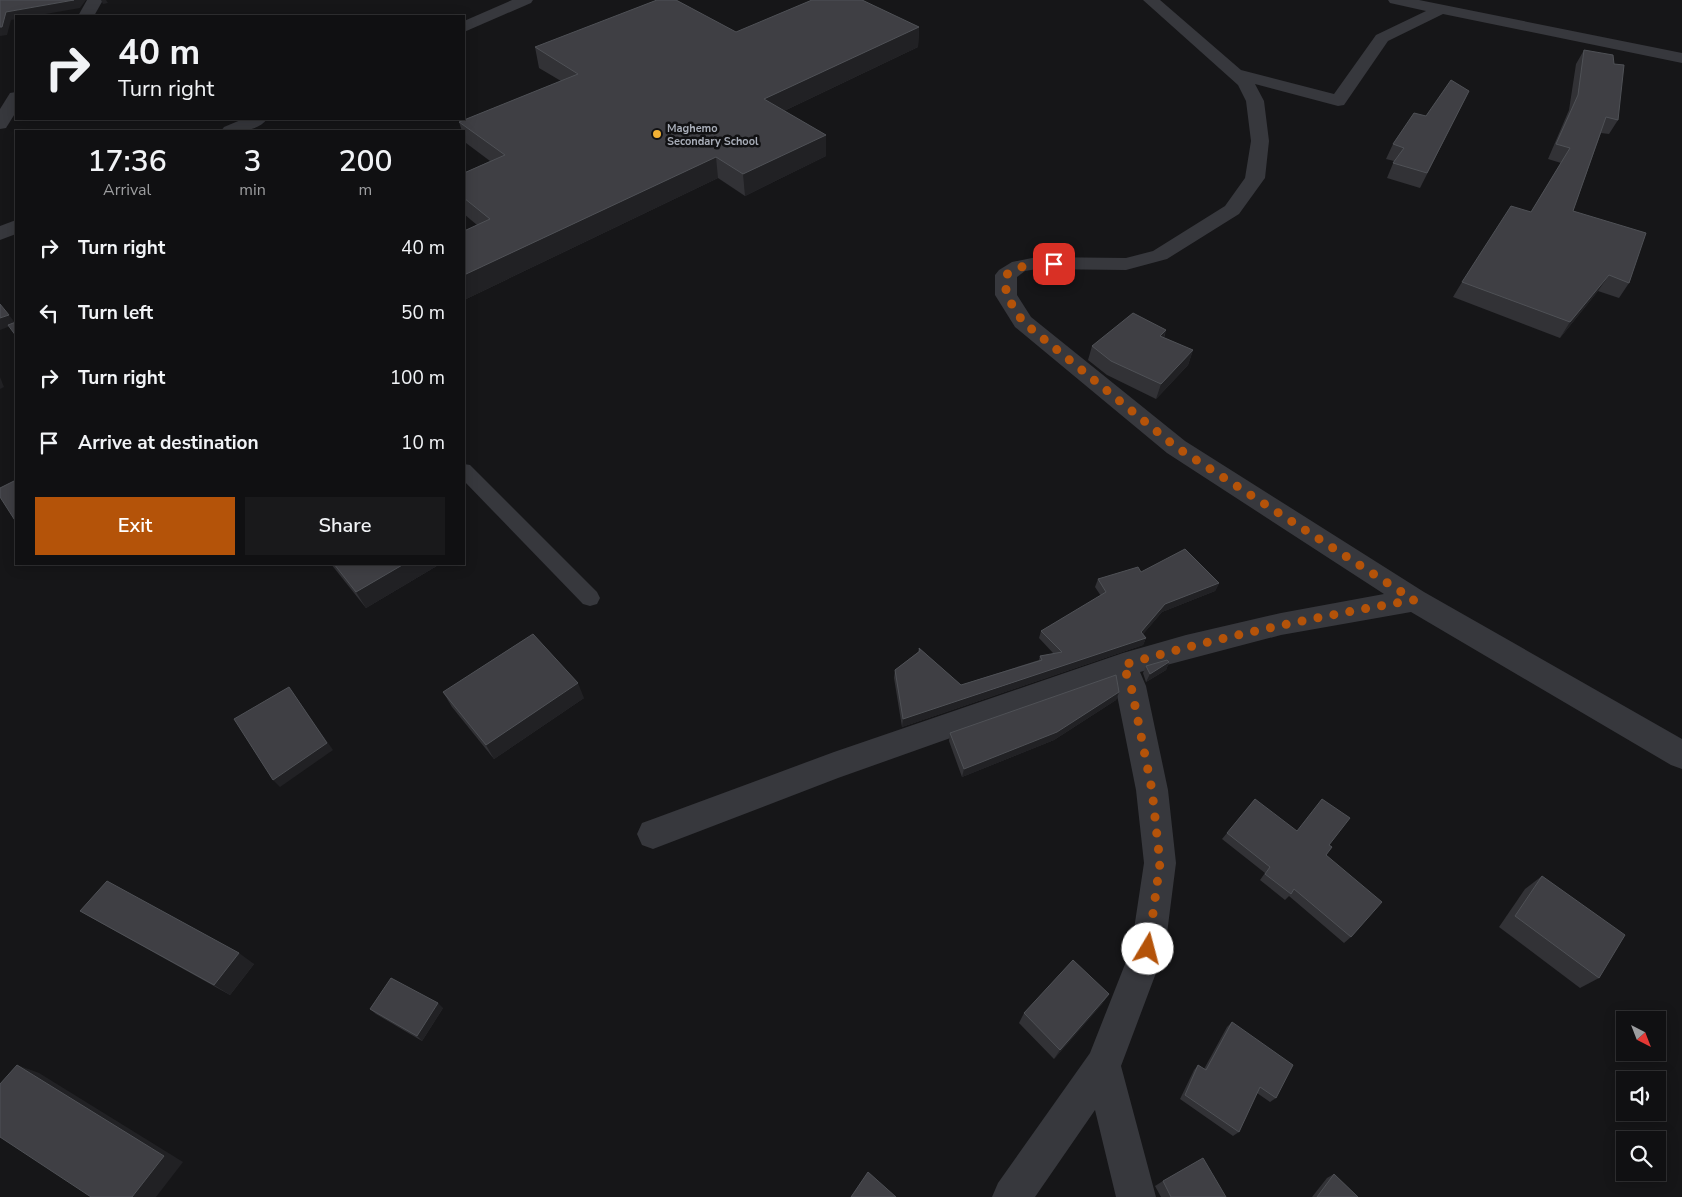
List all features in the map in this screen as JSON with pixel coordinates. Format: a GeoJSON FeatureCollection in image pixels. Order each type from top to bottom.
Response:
{"type":"FeatureCollection","features":[{"type":"Feature","properties":{"kind":"street"},"geometry":{"type":"LineString","coordinates":[[87,15],[95,0]]}},
{"type":"Feature","properties":{"kind":"street"},"geometry":{"type":"LineString","coordinates":[[465,27],[525,0]]}},
{"type":"Feature","properties":{"kind":"street"},"geometry":{"type":"LineString","coordinates":[[1151,0],[1245,82],[1255,101],[1260,141],[1255,178],[1232,210],[1160,255],[1126,264],[1037,263],[1019,266],[1006,275],[1006,295],[1023,322],[1176,447],[1414,600],[1682,755]]}},
{"type":"Feature","properties":{"kind":"street"},"geometry":{"type":"LineString","coordinates":[[1396,0],[1682,58]]}},
{"type":"Feature","properties":{"kind":"street"},"geometry":{"type":"LineString","coordinates":[[1237,74],[1338,101],[1382,38],[1442,9]]}},
{"type":"Feature","properties":{"kind":"street"},"geometry":{"type":"LineString","coordinates":[[0,124],[15,99]]}},
{"type":"Feature","properties":{"kind":"street"},"geometry":{"type":"LineString","coordinates":[[232,130],[256,120]]}},
{"type":"Feature","properties":{"kind":"street"},"geometry":{"type":"LineString","coordinates":[[0,217],[15,211]]}},
{"type":"Feature","properties":{"kind":"street"},"geometry":{"type":"LineString","coordinates":[[0,234],[15,226]]}},
{"type":"Feature","properties":{"kind":"street"},"geometry":{"type":"LineString","coordinates":[[653,834],[834,766],[1052,688],[1123,665],[1186,646],[1281,624],[1414,600]]}},
{"type":"Feature","properties":{"kind":"street"},"geometry":{"type":"LineString","coordinates":[[1012,1197],[1103,1066],[1148,949],[1160,863],[1152,790],[1131,686],[1123,665]]}},
{"type":"Feature","properties":{"kind":"street"},"geometry":{"type":"LineString","coordinates":[[1103,1066],[1136,1197]]}},
{"type":"Feature","properties":{"kind":"lane"},"geometry":{"type":"LineString","coordinates":[[465,471],[590,598]]}},
{"type":"Feature","properties":{"kind":"building"},"geometry":{"type":"Polygon","coordinates":[[[0,0],[74,0],[6,12],[2,27],[0,27],[0,0]]]}},
{"type":"Feature","properties":{"kind":"building"},"geometry":{"type":"Polygon","coordinates":[[[657,0],[676,0],[736,32],[812,0],[862,0],[919,27],[764,99],[826,135],[743,174],[716,157],[465,275],[465,231],[490,219],[465,199],[465,173],[505,155],[459,122],[578,74],[535,47],[657,0]]]}},
{"type":"Feature","properties":{"kind":"building"},"geometry":{"type":"Polygon","coordinates":[[[1584,50],[1613,55],[1614,64],[1624,65],[1618,120],[1606,117],[1573,211],[1646,233],[1629,283],[1609,275],[1570,322],[1462,282],[1511,206],[1531,212],[1570,148],[1556,144],[1578,95],[1584,50]]]}},
{"type":"Feature","properties":{"kind":"building"},"geometry":{"type":"Polygon","coordinates":[[[1451,80],[1469,91],[1427,173],[1393,163],[1404,148],[1393,144],[1414,113],[1426,116],[1451,80]]]}},
{"type":"Feature","properties":{"kind":"building"},"geometry":{"type":"Polygon","coordinates":[[[0,304],[9,315],[0,318],[0,304]]]}},
{"type":"Feature","properties":{"kind":"building"},"geometry":{"type":"Polygon","coordinates":[[[1133,313],[1166,330],[1160,336],[1193,350],[1161,384],[1111,361],[1092,346],[1133,313]]]}},
{"type":"Feature","properties":{"kind":"building"},"geometry":{"type":"Polygon","coordinates":[[[15,322],[15,335],[8,325],[15,322]]]}},
{"type":"Feature","properties":{"kind":"building"},"geometry":{"type":"Polygon","coordinates":[[[15,480],[15,520],[0,497],[0,488],[15,480]]]}},
{"type":"Feature","properties":{"kind":"building"},"geometry":{"type":"Polygon","coordinates":[[[1185,549],[1219,583],[1165,604],[1141,632],[1146,638],[903,719],[895,670],[920,651],[919,648],[961,685],[1042,660],[1040,656],[1062,652],[1041,631],[1106,592],[1098,579],[1138,567],[1141,572],[1185,549]]]}},
{"type":"Feature","properties":{"kind":"building"},"geometry":{"type":"Polygon","coordinates":[[[335,565],[402,565],[356,592],[335,565]]]}},
{"type":"Feature","properties":{"kind":"building"},"geometry":{"type":"Polygon","coordinates":[[[533,634],[578,683],[486,745],[443,692],[533,634]]]}},
{"type":"Feature","properties":{"kind":"building"},"geometry":{"type":"Polygon","coordinates":[[[1167,660],[1169,662],[1150,674],[1146,666],[1167,660]]]}},
{"type":"Feature","properties":{"kind":"building"},"geometry":{"type":"Polygon","coordinates":[[[1116,675],[1119,692],[1057,732],[964,769],[950,733],[1116,675]]]}},
{"type":"Feature","properties":{"kind":"building"},"geometry":{"type":"Polygon","coordinates":[[[289,687],[327,743],[273,780],[234,719],[289,687]]]}},
{"type":"Feature","properties":{"kind":"building"},"geometry":{"type":"Polygon","coordinates":[[[1255,799],[1297,831],[1322,799],[1350,818],[1329,845],[1332,847],[1326,855],[1382,902],[1351,937],[1294,889],[1291,894],[1265,874],[1270,867],[1227,833],[1255,799]]]}},
{"type":"Feature","properties":{"kind":"building"},"geometry":{"type":"Polygon","coordinates":[[[1542,876],[1625,935],[1599,978],[1515,916],[1542,876]]]}},
{"type":"Feature","properties":{"kind":"building"},"geometry":{"type":"Polygon","coordinates":[[[107,881],[239,953],[214,985],[80,911],[107,881]]]}},
{"type":"Feature","properties":{"kind":"building"},"geometry":{"type":"Polygon","coordinates":[[[1073,960],[1109,994],[1060,1050],[1024,1013],[1073,960]]]}},
{"type":"Feature","properties":{"kind":"building"},"geometry":{"type":"Polygon","coordinates":[[[391,978],[438,1003],[417,1036],[370,1009],[391,978]]]}},
{"type":"Feature","properties":{"kind":"building"},"geometry":{"type":"Polygon","coordinates":[[[1232,1022],[1293,1065],[1276,1098],[1260,1087],[1239,1132],[1185,1095],[1198,1065],[1206,1070],[1232,1022]]]}},
{"type":"Feature","properties":{"kind":"building"},"geometry":{"type":"Polygon","coordinates":[[[17,1065],[164,1156],[132,1197],[91,1197],[0,1137],[0,1084],[17,1065]]]}},
{"type":"Feature","properties":{"kind":"building"},"geometry":{"type":"Polygon","coordinates":[[[1203,1158],[1226,1197],[1171,1197],[1163,1181],[1203,1158]]]}},
{"type":"Feature","properties":{"kind":"building"},"geometry":{"type":"Polygon","coordinates":[[[868,1172],[896,1197],[851,1197],[868,1172]]]}},
{"type":"Feature","properties":{"kind":"building"},"geometry":{"type":"Polygon","coordinates":[[[1334,1174],[1358,1197],[1317,1197],[1334,1174]]]}},
{"type":"Feature","properties":{"kind":"place","name":"Maghemo Secondary School"},"geometry":{"type":"Point","coordinates":[657,134]}},
{"type":"Feature","properties":{"kind":"route"},"geometry":{"type":"LineString","coordinates":[[1054,264],[1037,263],[1019,266],[1006,275],[1006,295],[1023,322],[1176,447],[1414,600],[1281,624],[1186,646],[1123,665],[1131,686],[1152,790],[1160,863],[1148,949]]}}]}
